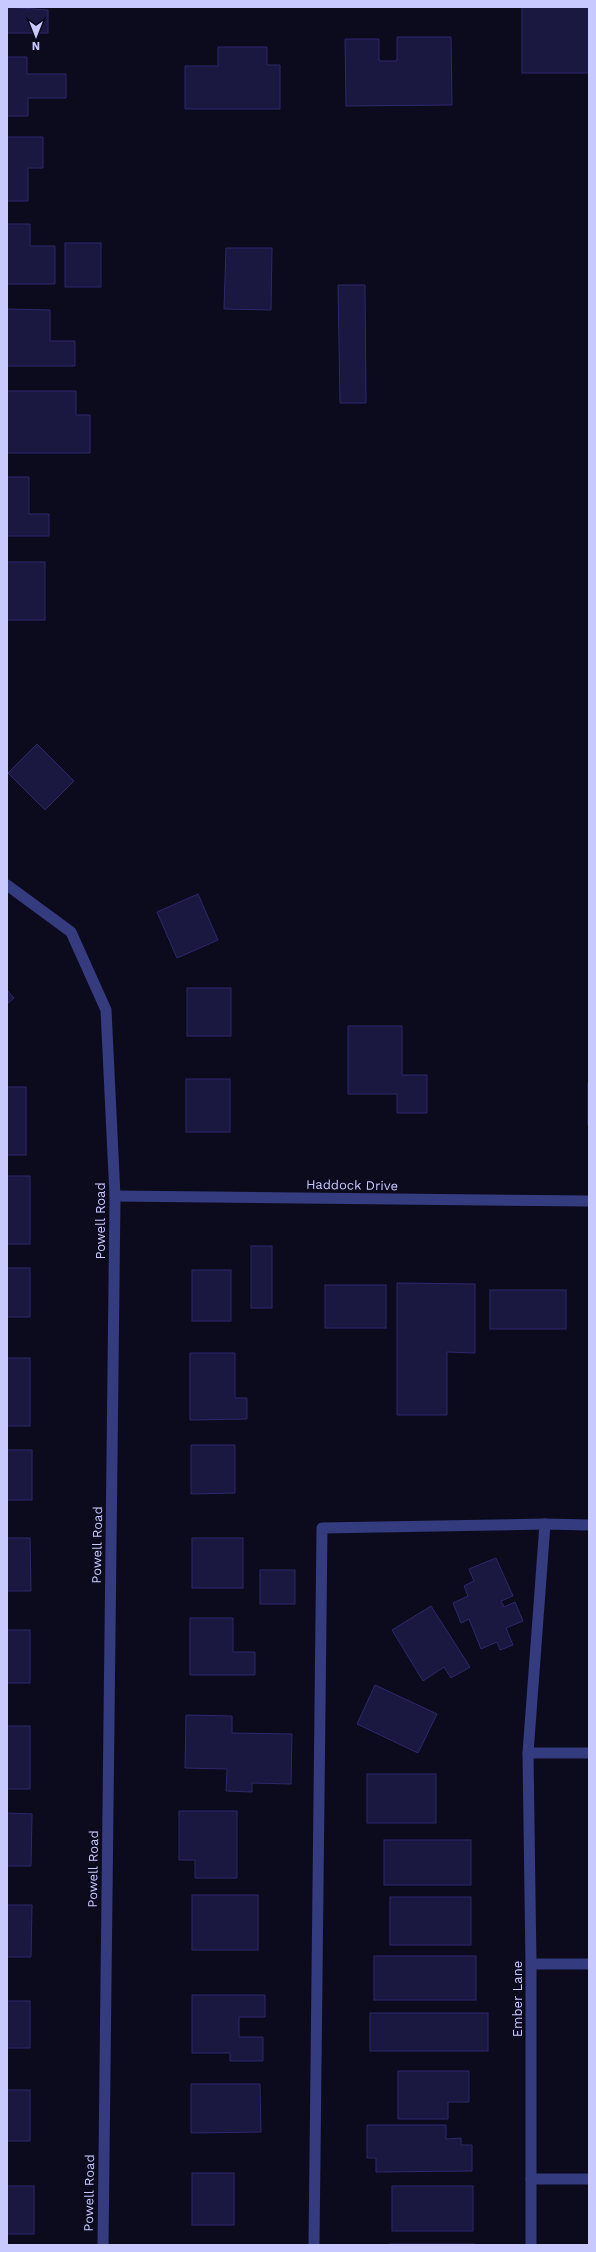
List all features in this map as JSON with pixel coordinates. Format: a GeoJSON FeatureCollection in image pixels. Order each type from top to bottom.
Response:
{"type":"FeatureCollection","features":[{"type":"Feature","properties":{"kind":"street","name":"Powell Road"},"geometry":{"type":"LineString","coordinates":[[7,885],[71,932],[106,1010],[115,1196],[103,2245]]}},
{"type":"Feature","properties":{"kind":"street","name":"Haddock Drive"},"geometry":{"type":"LineString","coordinates":[[115,1196],[589,1201]]}},
{"type":"Feature","properties":{"kind":"street"},"geometry":{"type":"LineString","coordinates":[[314,2245],[322,1528],[545,1524],[589,1525]]}},
{"type":"Feature","properties":{"kind":"street","name":"Ember Lane"},"geometry":{"type":"LineString","coordinates":[[531,2245],[531,1964],[528,1753],[545,1524]]}},
{"type":"Feature","properties":{"kind":"street"},"geometry":{"type":"LineString","coordinates":[[528,1753],[589,1753]]}},
{"type":"Feature","properties":{"kind":"street"},"geometry":{"type":"LineString","coordinates":[[531,1964],[589,1964]]}},
{"type":"Feature","properties":{"kind":"street"},"geometry":{"type":"LineString","coordinates":[[531,2179],[589,2179]]}},
{"type":"Feature","properties":{"kind":"building"},"geometry":{"type":"Polygon","coordinates":[[[7,7],[48,10],[48,33],[7,33],[7,7]]]}},
{"type":"Feature","properties":{"kind":"building"},"geometry":{"type":"Polygon","coordinates":[[[522,7],[589,7],[589,73],[522,73],[522,7]]]}},
{"type":"Feature","properties":{"kind":"building"},"geometry":{"type":"Polygon","coordinates":[[[397,37],[451,37],[452,105],[346,106],[345,39],[379,39],[379,61],[397,61],[397,37]]]}},
{"type":"Feature","properties":{"kind":"building"},"geometry":{"type":"Polygon","coordinates":[[[218,47],[267,47],[267,65],[280,65],[280,109],[185,109],[185,66],[218,66],[218,47]]]}},
{"type":"Feature","properties":{"kind":"building"},"geometry":{"type":"Polygon","coordinates":[[[7,57],[27,57],[27,74],[66,74],[66,98],[28,98],[28,116],[7,116],[7,57]]]}},
{"type":"Feature","properties":{"kind":"building"},"geometry":{"type":"Polygon","coordinates":[[[7,137],[43,137],[43,168],[28,168],[28,201],[7,201],[7,137]]]}},
{"type":"Feature","properties":{"kind":"building"},"geometry":{"type":"Polygon","coordinates":[[[7,224],[30,224],[30,246],[55,246],[55,284],[7,284],[7,224]]]}},
{"type":"Feature","properties":{"kind":"building"},"geometry":{"type":"Polygon","coordinates":[[[65,243],[101,243],[101,287],[65,287],[65,243]]]}},
{"type":"Feature","properties":{"kind":"building"},"geometry":{"type":"Polygon","coordinates":[[[226,248],[272,248],[271,310],[224,309],[226,248]]]}},
{"type":"Feature","properties":{"kind":"building"},"geometry":{"type":"Polygon","coordinates":[[[338,285],[365,285],[366,403],[340,403],[338,285]]]}},
{"type":"Feature","properties":{"kind":"building"},"geometry":{"type":"Polygon","coordinates":[[[7,309],[50,310],[50,341],[75,341],[75,366],[7,366],[7,309]]]}},
{"type":"Feature","properties":{"kind":"building"},"geometry":{"type":"Polygon","coordinates":[[[7,391],[76,391],[76,415],[90,415],[90,453],[7,453],[7,391]]]}},
{"type":"Feature","properties":{"kind":"building"},"geometry":{"type":"Polygon","coordinates":[[[7,477],[29,477],[29,514],[49,514],[49,536],[7,536],[7,477]]]}},
{"type":"Feature","properties":{"kind":"building"},"geometry":{"type":"Polygon","coordinates":[[[7,562],[45,562],[45,620],[7,620],[7,562]]]}},
{"type":"Feature","properties":{"kind":"building"},"geometry":{"type":"Polygon","coordinates":[[[37,744],[74,781],[45,810],[8,773],[37,744]]]}},
{"type":"Feature","properties":{"kind":"building"},"geometry":{"type":"Polygon","coordinates":[[[198,894],[218,940],[177,958],[157,912],[198,894]]]}},
{"type":"Feature","properties":{"kind":"building"},"geometry":{"type":"Polygon","coordinates":[[[187,988],[231,988],[231,1036],[187,1036],[187,988]]]}},
{"type":"Feature","properties":{"kind":"building"},"geometry":{"type":"Polygon","coordinates":[[[7,990],[14,998],[7,1004],[7,990]]]}},
{"type":"Feature","properties":{"kind":"building"},"geometry":{"type":"Polygon","coordinates":[[[348,1026],[402,1026],[402,1075],[427,1075],[427,1113],[397,1113],[397,1094],[348,1094],[348,1026]]]}},
{"type":"Feature","properties":{"kind":"building"},"geometry":{"type":"Polygon","coordinates":[[[186,1079],[230,1079],[230,1132],[186,1132],[186,1079]]]}},
{"type":"Feature","properties":{"kind":"building"},"geometry":{"type":"Polygon","coordinates":[[[589,1083],[589,1125],[588,1125],[589,1083]]]}},
{"type":"Feature","properties":{"kind":"building"},"geometry":{"type":"Polygon","coordinates":[[[7,1087],[26,1087],[26,1155],[7,1155],[7,1087]]]}},
{"type":"Feature","properties":{"kind":"building"},"geometry":{"type":"Polygon","coordinates":[[[7,1176],[30,1176],[30,1244],[7,1244],[7,1176]]]}},
{"type":"Feature","properties":{"kind":"building"},"geometry":{"type":"Polygon","coordinates":[[[251,1246],[272,1246],[272,1308],[251,1308],[251,1246]]]}},
{"type":"Feature","properties":{"kind":"building"},"geometry":{"type":"Polygon","coordinates":[[[7,1268],[30,1268],[30,1317],[7,1317],[7,1268]]]}},
{"type":"Feature","properties":{"kind":"building"},"geometry":{"type":"Polygon","coordinates":[[[192,1270],[231,1270],[231,1321],[192,1321],[192,1270]]]}},
{"type":"Feature","properties":{"kind":"building"},"geometry":{"type":"Polygon","coordinates":[[[397,1283],[475,1284],[475,1353],[447,1352],[447,1415],[397,1415],[397,1283]]]}},
{"type":"Feature","properties":{"kind":"building"},"geometry":{"type":"Polygon","coordinates":[[[325,1285],[386,1285],[386,1328],[325,1328],[325,1285]]]}},
{"type":"Feature","properties":{"kind":"building"},"geometry":{"type":"Polygon","coordinates":[[[490,1290],[566,1290],[566,1329],[490,1329],[490,1290]]]}},
{"type":"Feature","properties":{"kind":"building"},"geometry":{"type":"Polygon","coordinates":[[[190,1353],[235,1353],[235,1398],[247,1398],[247,1419],[190,1420],[190,1353]]]}},
{"type":"Feature","properties":{"kind":"building"},"geometry":{"type":"Polygon","coordinates":[[[7,1358],[30,1358],[30,1426],[7,1426],[7,1358]]]}},
{"type":"Feature","properties":{"kind":"building"},"geometry":{"type":"Polygon","coordinates":[[[191,1445],[235,1445],[235,1493],[191,1494],[191,1445]]]}},
{"type":"Feature","properties":{"kind":"building"},"geometry":{"type":"Polygon","coordinates":[[[7,1450],[32,1450],[32,1500],[7,1500],[7,1450]]]}},
{"type":"Feature","properties":{"kind":"building"},"geometry":{"type":"Polygon","coordinates":[[[7,1538],[30,1538],[31,1591],[7,1591],[7,1538]]]}},
{"type":"Feature","properties":{"kind":"building"},"geometry":{"type":"Polygon","coordinates":[[[192,1538],[243,1538],[243,1588],[192,1588],[192,1538]]]}},
{"type":"Feature","properties":{"kind":"building"},"geometry":{"type":"Polygon","coordinates":[[[496,1558],[513,1596],[501,1601],[504,1607],[515,1602],[523,1621],[506,1628],[513,1645],[500,1650],[497,1642],[481,1649],[469,1619],[461,1623],[453,1603],[468,1596],[464,1586],[474,1581],[469,1569],[496,1558]]]}},
{"type":"Feature","properties":{"kind":"building"},"geometry":{"type":"Polygon","coordinates":[[[260,1570],[295,1570],[295,1604],[260,1604],[260,1570]]]}},
{"type":"Feature","properties":{"kind":"building"},"geometry":{"type":"Polygon","coordinates":[[[431,1606],[470,1667],[451,1678],[444,1667],[423,1681],[392,1630],[431,1606]]]}},
{"type":"Feature","properties":{"kind":"building"},"geometry":{"type":"Polygon","coordinates":[[[190,1618],[233,1618],[233,1652],[255,1652],[255,1675],[190,1675],[190,1618]]]}},
{"type":"Feature","properties":{"kind":"building"},"geometry":{"type":"Polygon","coordinates":[[[7,1630],[30,1630],[30,1683],[7,1683],[7,1630]]]}},
{"type":"Feature","properties":{"kind":"building"},"geometry":{"type":"Polygon","coordinates":[[[375,1685],[437,1714],[418,1753],[357,1724],[375,1685]]]}},
{"type":"Feature","properties":{"kind":"building"},"geometry":{"type":"Polygon","coordinates":[[[186,1715],[232,1716],[232,1733],[292,1734],[291,1784],[252,1783],[252,1792],[226,1791],[227,1769],[185,1768],[186,1715]]]}},
{"type":"Feature","properties":{"kind":"building"},"geometry":{"type":"Polygon","coordinates":[[[7,1726],[30,1726],[30,1789],[7,1789],[7,1726]]]}},
{"type":"Feature","properties":{"kind":"building"},"geometry":{"type":"Polygon","coordinates":[[[367,1774],[436,1774],[436,1823],[367,1823],[367,1774]]]}},
{"type":"Feature","properties":{"kind":"building"},"geometry":{"type":"Polygon","coordinates":[[[179,1811],[237,1811],[237,1878],[195,1878],[195,1860],[179,1860],[179,1811]]]}},
{"type":"Feature","properties":{"kind":"building"},"geometry":{"type":"Polygon","coordinates":[[[7,1813],[32,1814],[31,1866],[7,1866],[7,1813]]]}},
{"type":"Feature","properties":{"kind":"building"},"geometry":{"type":"Polygon","coordinates":[[[384,1840],[471,1840],[471,1885],[384,1885],[384,1840]]]}},
{"type":"Feature","properties":{"kind":"building"},"geometry":{"type":"Polygon","coordinates":[[[192,1895],[258,1895],[258,1950],[192,1950],[192,1895]]]}},
{"type":"Feature","properties":{"kind":"building"},"geometry":{"type":"Polygon","coordinates":[[[390,1897],[471,1897],[471,1945],[390,1945],[390,1897]]]}},
{"type":"Feature","properties":{"kind":"building"},"geometry":{"type":"Polygon","coordinates":[[[7,1905],[32,1905],[31,1957],[7,1957],[7,1905]]]}},
{"type":"Feature","properties":{"kind":"building"},"geometry":{"type":"Polygon","coordinates":[[[374,1956],[476,1956],[476,2000],[374,2000],[374,1956]]]}},
{"type":"Feature","properties":{"kind":"building"},"geometry":{"type":"Polygon","coordinates":[[[192,1995],[265,1995],[265,2017],[239,2017],[239,2037],[263,2037],[263,2061],[230,2061],[230,2053],[192,2053],[192,1995]]]}},
{"type":"Feature","properties":{"kind":"building"},"geometry":{"type":"Polygon","coordinates":[[[7,2001],[30,2001],[30,2048],[7,2048],[7,2001]]]}},
{"type":"Feature","properties":{"kind":"building"},"geometry":{"type":"Polygon","coordinates":[[[370,2013],[488,2013],[488,2051],[370,2051],[370,2013]]]}},
{"type":"Feature","properties":{"kind":"building"},"geometry":{"type":"Polygon","coordinates":[[[398,2071],[469,2071],[469,2102],[448,2102],[448,2119],[398,2119],[398,2071]]]}},
{"type":"Feature","properties":{"kind":"building"},"geometry":{"type":"Polygon","coordinates":[[[191,2084],[260,2084],[261,2132],[191,2133],[191,2084]]]}},
{"type":"Feature","properties":{"kind":"building"},"geometry":{"type":"Polygon","coordinates":[[[7,2090],[30,2090],[30,2141],[7,2141],[7,2090]]]}},
{"type":"Feature","properties":{"kind":"building"},"geometry":{"type":"Polygon","coordinates":[[[367,2125],[446,2125],[446,2139],[461,2138],[461,2145],[472,2145],[472,2171],[376,2172],[376,2158],[367,2158],[367,2125]]]}},
{"type":"Feature","properties":{"kind":"building"},"geometry":{"type":"Polygon","coordinates":[[[192,2173],[234,2173],[234,2225],[192,2225],[192,2173]]]}},
{"type":"Feature","properties":{"kind":"building"},"geometry":{"type":"Polygon","coordinates":[[[7,2186],[34,2186],[34,2234],[7,2234],[7,2186]]]}},
{"type":"Feature","properties":{"kind":"building"},"geometry":{"type":"Polygon","coordinates":[[[392,2186],[473,2186],[473,2231],[392,2231],[392,2186]]]}},
{"type":"Feature","properties":{"kind":"building"},"geometry":{"type":"Polygon","coordinates":[[[474,2244],[474,2245],[390,2245],[474,2244]]]}}]}
